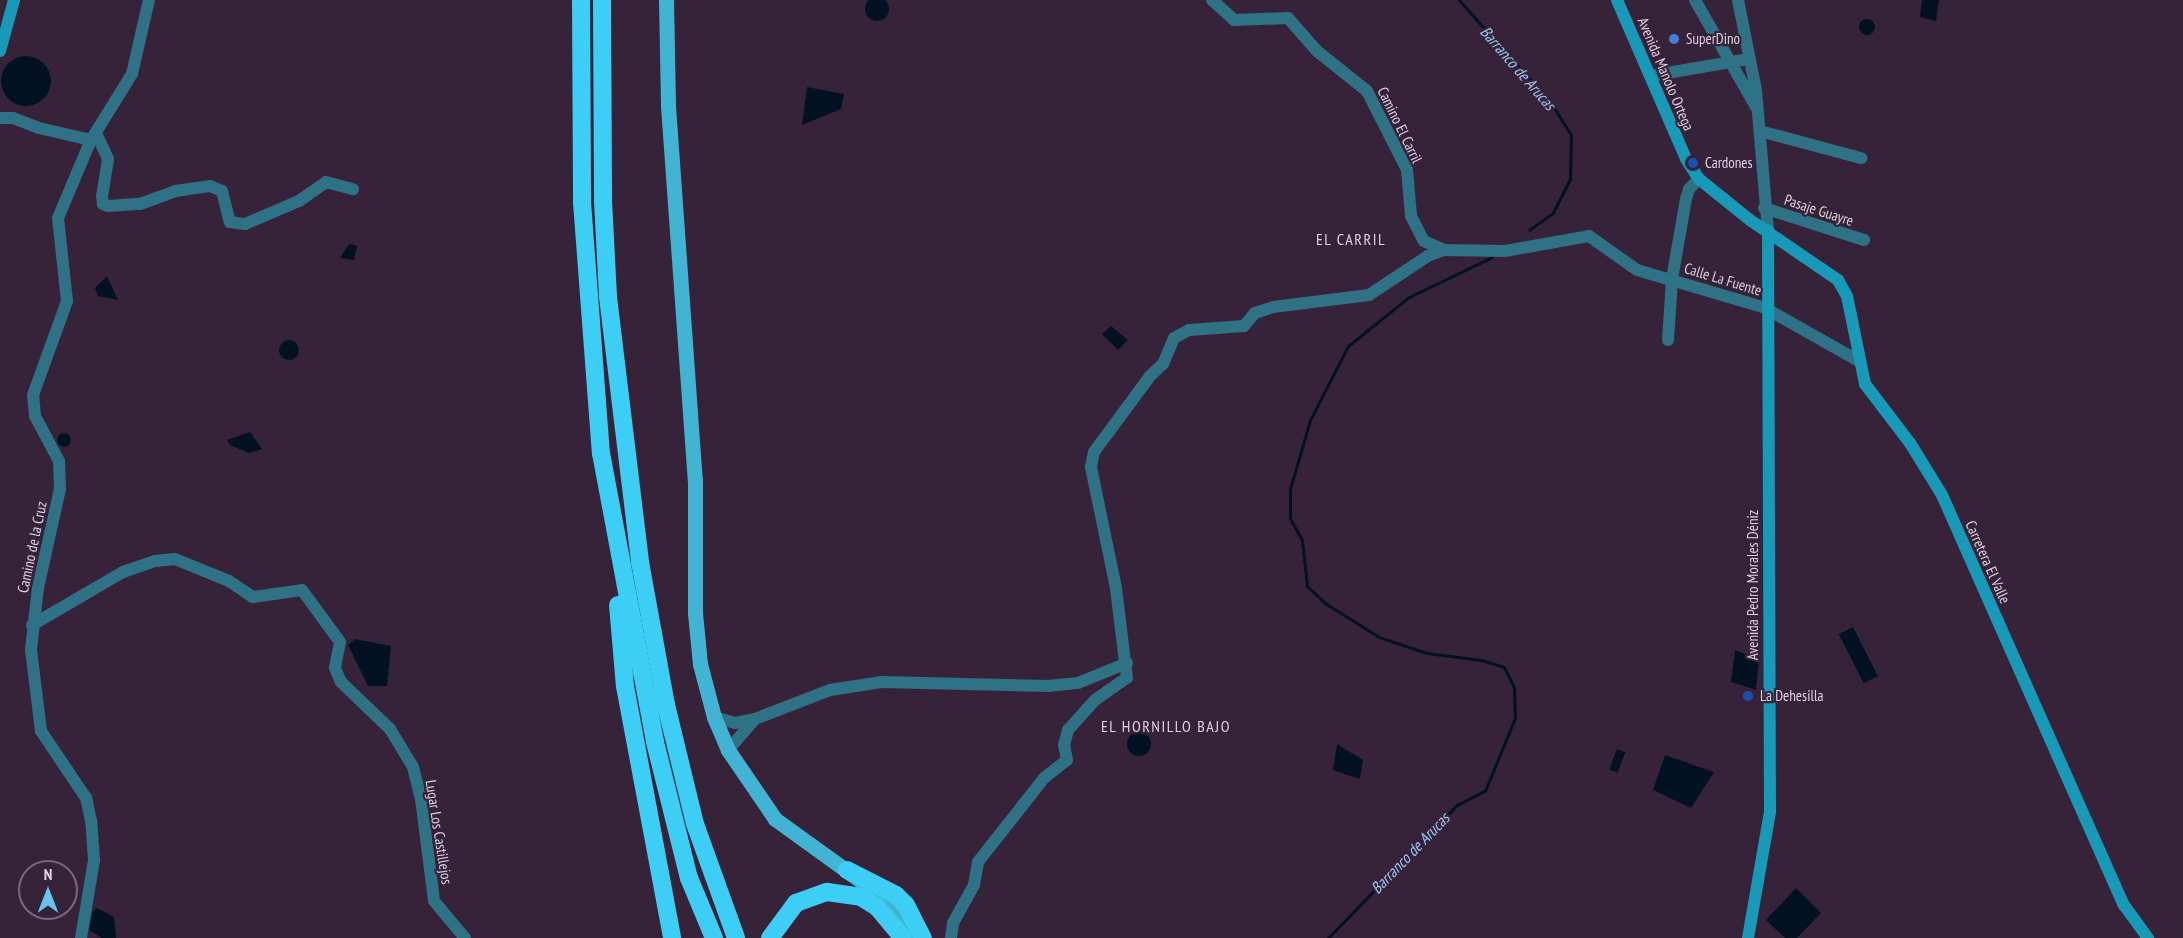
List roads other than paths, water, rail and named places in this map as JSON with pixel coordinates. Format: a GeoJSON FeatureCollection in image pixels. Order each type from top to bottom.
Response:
{"type":"FeatureCollection","features":[{"type":"Feature","properties":{"kind":"highway"},"geometry":{"type":"LineString","coordinates":[[581,0],[582,202],[608,501],[626,686],[672,938]]}},
{"type":"Feature","properties":{"kind":"highway"},"geometry":{"type":"LineString","coordinates":[[602,0],[603,201],[608,297],[640,562],[666,705],[694,824],[736,938]]}},
{"type":"Feature","properties":{"kind":"highway"},"geometry":{"type":"LineString","coordinates":[[608,501],[655,742],[689,878],[714,938]]}},
{"type":"Feature","properties":{"kind":"highway"},"geometry":{"type":"LineString","coordinates":[[847,870],[896,895],[906,905],[923,938]]}},
{"type":"Feature","properties":{"kind":"highway"},"geometry":{"type":"LineString","coordinates":[[770,938],[796,903],[828,892],[861,897],[877,907],[905,938]]}},
{"type":"Feature","properties":{"kind":"main road"},"geometry":{"type":"LineString","coordinates":[[666,0],[668,106],[695,480],[694,613],[700,664],[714,717],[728,750],[775,819],[879,894],[899,916],[905,938]]}},
{"type":"Feature","properties":{"kind":"street"},"geometry":{"type":"LineString","coordinates":[[0,51],[14,0]]}},
{"type":"Feature","properties":{"kind":"street","name":"Camino de la Cruz"},"geometry":{"type":"LineString","coordinates":[[81,938],[94,861],[91,821],[86,798],[41,731],[32,625],[60,489],[59,461],[35,416],[33,395],[67,301],[58,218],[94,136],[132,74],[149,0]]}},
{"type":"Feature","properties":{"kind":"street","name":"Camino El Carril"},"geometry":{"type":"LineString","coordinates":[[1212,0],[1234,20],[1288,18],[1317,51],[1359,82],[1407,170],[1415,230],[1424,241],[1444,250],[1505,252],[1589,236],[1637,270]]}},
{"type":"Feature","properties":{"kind":"street","name":"Avenida Manolo Ortega"},"geometry":{"type":"LineString","coordinates":[[1617,0],[1686,159],[1699,179],[1768,231]]}},
{"type":"Feature","properties":{"kind":"street"},"geometry":{"type":"LineString","coordinates":[[1695,0],[1758,110]]}},
{"type":"Feature","properties":{"kind":"street"},"geometry":{"type":"LineString","coordinates":[[1738,0],[1758,110],[1764,208],[1768,231]]}},
{"type":"Feature","properties":{"kind":"street"},"geometry":{"type":"LineString","coordinates":[[1650,76],[1748,59]]}},
{"type":"Feature","properties":{"kind":"street"},"geometry":{"type":"LineString","coordinates":[[0,118],[13,118],[39,128],[94,136],[108,159],[102,196],[103,204],[108,206],[140,204],[175,191],[210,186],[222,191],[230,222],[245,224],[299,201],[326,182],[353,189]]}},
{"type":"Feature","properties":{"kind":"street"},"geometry":{"type":"LineString","coordinates":[[1760,131],[1861,158]]}},
{"type":"Feature","properties":{"kind":"street"},"geometry":{"type":"LineString","coordinates":[[1668,340],[1672,279],[1686,199],[1689,189],[1699,179]]}},
{"type":"Feature","properties":{"kind":"street","name":"Pasaje Guayre"},"geometry":{"type":"LineString","coordinates":[[1764,208],[1864,240]]}},
{"type":"Feature","properties":{"kind":"street","name":"Carretera El Valle"},"geometry":{"type":"LineString","coordinates":[[1768,231],[1838,280],[1847,296],[1865,384],[1910,443],[1942,495],[2124,905],[2148,938]]}},
{"type":"Feature","properties":{"kind":"street","name":"Avenida Pedro Morales Déniz"},"geometry":{"type":"LineString","coordinates":[[1748,938],[1770,812],[1767,622],[1770,311],[1768,231]]}},
{"type":"Feature","properties":{"kind":"street"},"geometry":{"type":"LineString","coordinates":[[1770,262],[1777,253],[1791,247]]}},
{"type":"Feature","properties":{"kind":"street"},"geometry":{"type":"LineString","coordinates":[[951,938],[953,923],[974,885],[978,862],[1044,778],[1067,760],[1064,745],[1068,730],[1095,700],[1127,678],[1127,663],[1116,588],[1091,467],[1094,452],[1150,376],[1163,364],[1174,338],[1189,330],[1244,326],[1255,313],[1273,307],[1370,296],[1428,256],[1444,250]]}},
{"type":"Feature","properties":{"kind":"street","name":"Calle La Fuente"},"geometry":{"type":"LineString","coordinates":[[1637,270],[1770,311],[1859,361]]}},
{"type":"Feature","properties":{"kind":"street","name":"Lugar Los Castillejos"},"geometry":{"type":"LineString","coordinates":[[32,625],[123,573],[155,561],[175,559],[229,581],[253,597],[302,590],[340,642],[336,668],[341,682],[390,729],[413,767],[421,799],[434,901],[465,938]]}},
{"type":"Feature","properties":{"kind":"street"},"geometry":{"type":"LineString","coordinates":[[714,717],[735,723],[755,719],[782,705],[851,687],[881,682],[1048,686],[1078,683],[1127,663]]}},
{"type":"Feature","properties":{"kind":"street"},"geometry":{"type":"LineString","coordinates":[[728,750],[755,719]]}},
{"type":"Feature","properties":{"kind":"water"},"geometry":{"type":"Polygon","coordinates":[[[877,-3],[885,1],[889,9],[885,17],[877,21],[869,17],[865,9],[869,1],[877,-3]]]}},
{"type":"Feature","properties":{"kind":"water"},"geometry":{"type":"Polygon","coordinates":[[[1922,0],[1939,0],[1936,21],[1920,17],[1922,0]]]}},
{"type":"Feature","properties":{"kind":"water"},"geometry":{"type":"Polygon","coordinates":[[[1867,19],[1873,21],[1875,27],[1873,33],[1867,35],[1861,33],[1859,27],[1861,21],[1867,19]]]}},
{"type":"Feature","properties":{"kind":"water"},"geometry":{"type":"Polygon","coordinates":[[[21,56],[31,56],[44,63],[51,76],[51,86],[44,99],[31,106],[21,106],[12,102],[5,95],[1,86],[1,76],[5,67],[12,60],[21,56]]]}},
{"type":"Feature","properties":{"kind":"water"},"geometry":{"type":"Polygon","coordinates":[[[807,87],[844,94],[841,109],[802,125],[807,87]]]}},
{"type":"Feature","properties":{"kind":"water"},"geometry":{"type":"Polygon","coordinates":[[[349,244],[357,246],[354,260],[340,258],[349,244]]]}},
{"type":"Feature","properties":{"kind":"water"},"geometry":{"type":"Polygon","coordinates":[[[107,276],[118,300],[98,296],[95,288],[107,276]]]}},
{"type":"Feature","properties":{"kind":"water"},"geometry":{"type":"Polygon","coordinates":[[[1111,326],[1128,340],[1118,350],[1102,334],[1111,326]]]}},
{"type":"Feature","properties":{"kind":"water"},"geometry":{"type":"Polygon","coordinates":[[[289,340],[296,343],[299,350],[296,357],[289,360],[282,357],[279,350],[282,343],[289,340]]]}},
{"type":"Feature","properties":{"kind":"water"},"geometry":{"type":"Polygon","coordinates":[[[250,432],[262,449],[249,453],[230,445],[227,440],[250,432]]]}},
{"type":"Feature","properties":{"kind":"water"},"geometry":{"type":"Polygon","coordinates":[[[61,433],[67,433],[71,440],[67,447],[61,447],[57,443],[57,437],[61,433]]]}},
{"type":"Feature","properties":{"kind":"water"},"geometry":{"type":"Polygon","coordinates":[[[1853,627],[1878,676],[1864,683],[1839,634],[1853,627]]]}},
{"type":"Feature","properties":{"kind":"water"},"geometry":{"type":"Polygon","coordinates":[[[355,639],[391,646],[387,686],[368,686],[348,645],[355,639]]]}},
{"type":"Feature","properties":{"kind":"water"},"geometry":{"type":"Polygon","coordinates":[[[1735,650],[1759,659],[1756,690],[1731,682],[1735,650]]]}},
{"type":"Feature","properties":{"kind":"water"},"geometry":{"type":"Polygon","coordinates":[[[1139,732],[1147,736],[1151,744],[1147,752],[1139,756],[1131,752],[1127,744],[1131,736],[1139,732]]]}},
{"type":"Feature","properties":{"kind":"water"},"geometry":{"type":"Polygon","coordinates":[[[1337,744],[1363,760],[1360,779],[1333,770],[1337,744]]]}},
{"type":"Feature","properties":{"kind":"water"},"geometry":{"type":"Polygon","coordinates":[[[1617,749],[1625,752],[1618,773],[1609,770],[1617,749]]]}},
{"type":"Feature","properties":{"kind":"water"},"geometry":{"type":"Polygon","coordinates":[[[1665,755],[1714,772],[1691,808],[1653,790],[1665,755]]]}},
{"type":"Feature","properties":{"kind":"water"},"geometry":{"type":"Polygon","coordinates":[[[1796,888],[1821,913],[1797,938],[1785,938],[1766,920],[1796,888]]]}},
{"type":"Feature","properties":{"kind":"water"},"geometry":{"type":"Polygon","coordinates":[[[97,908],[114,917],[116,938],[102,938],[89,930],[93,911],[97,908]]]}},
{"type":"Feature","properties":{"kind":"waterway","name":"Barranco de Arucas"},"geometry":{"type":"LineString","coordinates":[[1459,0],[1551,103],[1571,135],[1570,179],[1553,213],[1529,230]]}},
{"type":"Feature","properties":{"kind":"waterway","name":"Barranco de Arucas"},"geometry":{"type":"LineString","coordinates":[[1328,938],[1457,805],[1485,791],[1515,718],[1514,687],[1504,667],[1481,660],[1427,653],[1379,637],[1325,603],[1307,586],[1302,540],[1290,518],[1290,489],[1310,420],[1348,346],[1409,297],[1492,257]]}},
{"type":"Feature","properties":{"kind":"place","name":"SuperDino"},"geometry":{"type":"Point","coordinates":[1674,39]}},
{"type":"Feature","properties":{"kind":"place","name":"Cardones"},"geometry":{"type":"Point","coordinates":[1693,163]}},
{"type":"Feature","properties":{"kind":"place","name":"La Dehesilla"},"geometry":{"type":"Point","coordinates":[1748,696]}},
{"type":"Feature","properties":{"kind":"district","name":"EL CARRIL"},"geometry":{"type":"Point","coordinates":[1351,239]}},
{"type":"Feature","properties":{"kind":"district","name":"EL HORNILLO BAJO"},"geometry":{"type":"Point","coordinates":[1166,726]}}]}
